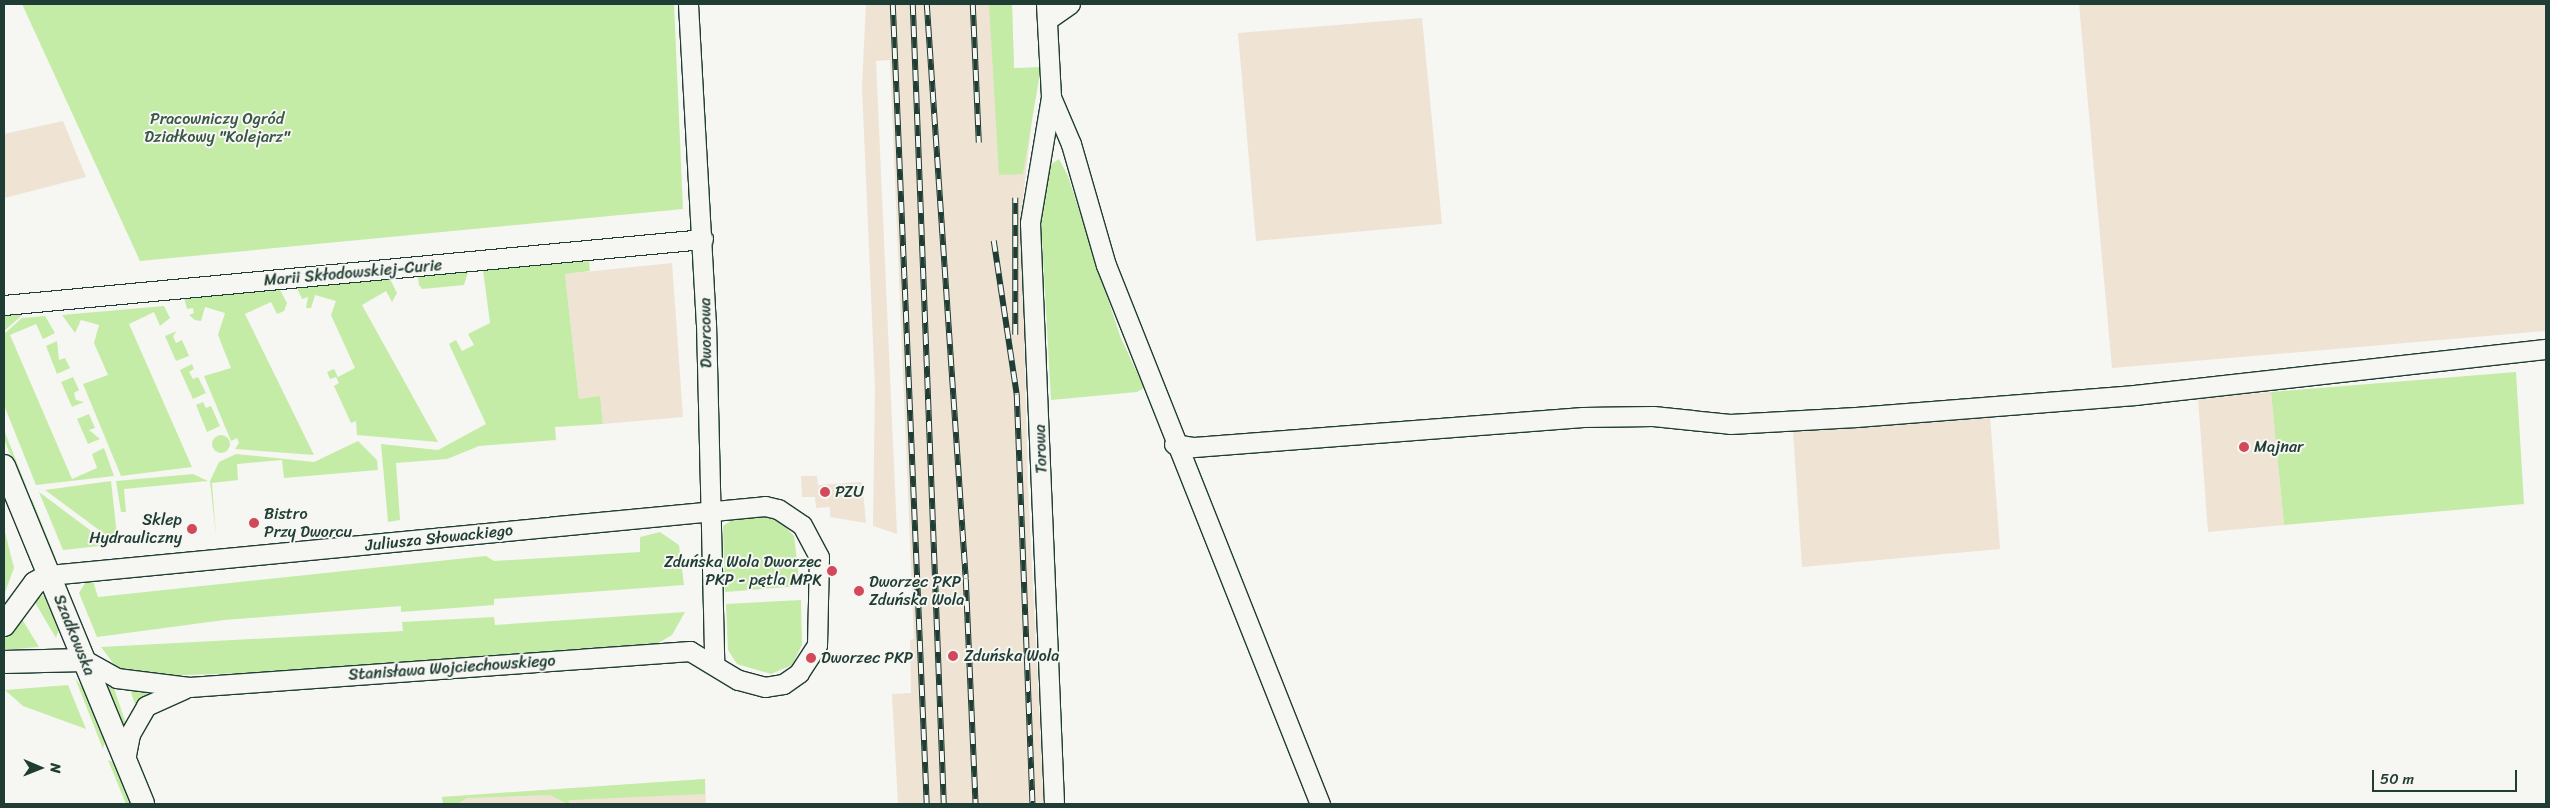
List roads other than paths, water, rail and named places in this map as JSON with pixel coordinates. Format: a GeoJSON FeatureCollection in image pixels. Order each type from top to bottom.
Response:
{"type":"FeatureCollection","features":[{"type":"Feature","properties":{"kind":"street","name":"Dworcowa"},"geometry":{"type":"LineString","coordinates":[[688,4],[703,239],[714,662]]}},
{"type":"Feature","properties":{"kind":"street"},"geometry":{"type":"LineString","coordinates":[[1070,4],[1047,12],[1051,96],[1071,144],[1106,265],[1174,444],[1320,804]]}},
{"type":"Feature","properties":{"kind":"street","name":"Torowa"},"geometry":{"type":"LineString","coordinates":[[1051,96],[1030,222],[1054,804]]}},
{"type":"Feature","properties":{"kind":"street","name":"Marii Skłodowskiej-Curie"},"geometry":{"type":"LineString","coordinates":[[4,305],[703,239]]}},
{"type":"Feature","properties":{"kind":"street"},"geometry":{"type":"LineString","coordinates":[[1174,444],[1194,447],[1583,418],[1653,416],[1730,424],[1856,417],[2135,395],[2546,349]]}},
{"type":"Feature","properties":{"kind":"street","name":"Szadkowska"},"geometry":{"type":"LineString","coordinates":[[4,466],[143,804]]}},
{"type":"Feature","properties":{"kind":"street","name":"Juliusza Słowackiego"},"geometry":{"type":"LineString","coordinates":[[49,575],[765,506],[778,509],[802,524],[818,557],[820,630],[811,658],[800,674],[783,684],[765,686],[743,682],[714,662]]}},
{"type":"Feature","properties":{"kind":"street"},"geometry":{"type":"LineString","coordinates":[[4,625],[35,583],[49,575]]}},
{"type":"Feature","properties":{"kind":"street","name":"Stanisława Wojciechowskiego"},"geometry":{"type":"LineString","coordinates":[[84,660],[117,678],[188,687],[683,651],[714,662]]}},
{"type":"Feature","properties":{"kind":"street"},"geometry":{"type":"LineString","coordinates":[[4,662],[84,660]]}},
{"type":"Feature","properties":{"kind":"street","name":"Stanisława Wojciechowskiego"},"geometry":{"type":"LineString","coordinates":[[125,760],[130,734],[146,706],[188,687]]}},
{"type":"Feature","properties":{"kind":"railway"},"geometry":{"type":"LineString","coordinates":[[893,4],[927,804]]}},
{"type":"Feature","properties":{"kind":"railway"},"geometry":{"type":"LineString","coordinates":[[913,4],[944,804]]}},
{"type":"Feature","properties":{"kind":"railway"},"geometry":{"type":"LineString","coordinates":[[927,4],[966,579],[976,804]]}},
{"type":"Feature","properties":{"kind":"railway"},"geometry":{"type":"LineString","coordinates":[[973,4],[979,143]]}},
{"type":"Feature","properties":{"kind":"railway"},"geometry":{"type":"LineString","coordinates":[[1015,198],[1015,335]]}},
{"type":"Feature","properties":{"kind":"railway"},"geometry":{"type":"LineString","coordinates":[[994,241],[1017,395],[1033,804]]}},
{"type":"Feature","properties":{"kind":"place","name":"Majnar"},"geometry":{"type":"Point","coordinates":[2244,447]}},
{"type":"Feature","properties":{"kind":"place","name":"PZU"},"geometry":{"type":"Point","coordinates":[825,492]}},
{"type":"Feature","properties":{"kind":"place","name":"Bistro Przy Dworcu"},"geometry":{"type":"Point","coordinates":[254,523]}},
{"type":"Feature","properties":{"kind":"place","name":"Sklep Hydrauliczny"},"geometry":{"type":"Point","coordinates":[192,529]}},
{"type":"Feature","properties":{"kind":"place","name":"Zduńska Wola Dworzec PKP - pętla MPK"},"geometry":{"type":"Point","coordinates":[832,571]}},
{"type":"Feature","properties":{"kind":"place","name":"Dworzec PKP Zduńska Wola"},"geometry":{"type":"Point","coordinates":[859,591]}},
{"type":"Feature","properties":{"kind":"place","name":"Zduńska Wola"},"geometry":{"type":"Point","coordinates":[953,656]}},
{"type":"Feature","properties":{"kind":"place","name":"Dworzec PKP"},"geometry":{"type":"Point","coordinates":[811,658]}},
{"type":"Feature","properties":{"kind":"park label","name":"Pracowniczy Ogród Działkowy \"Kolejarz\""},"geometry":{"type":"Point","coordinates":[217,128]}}]}
